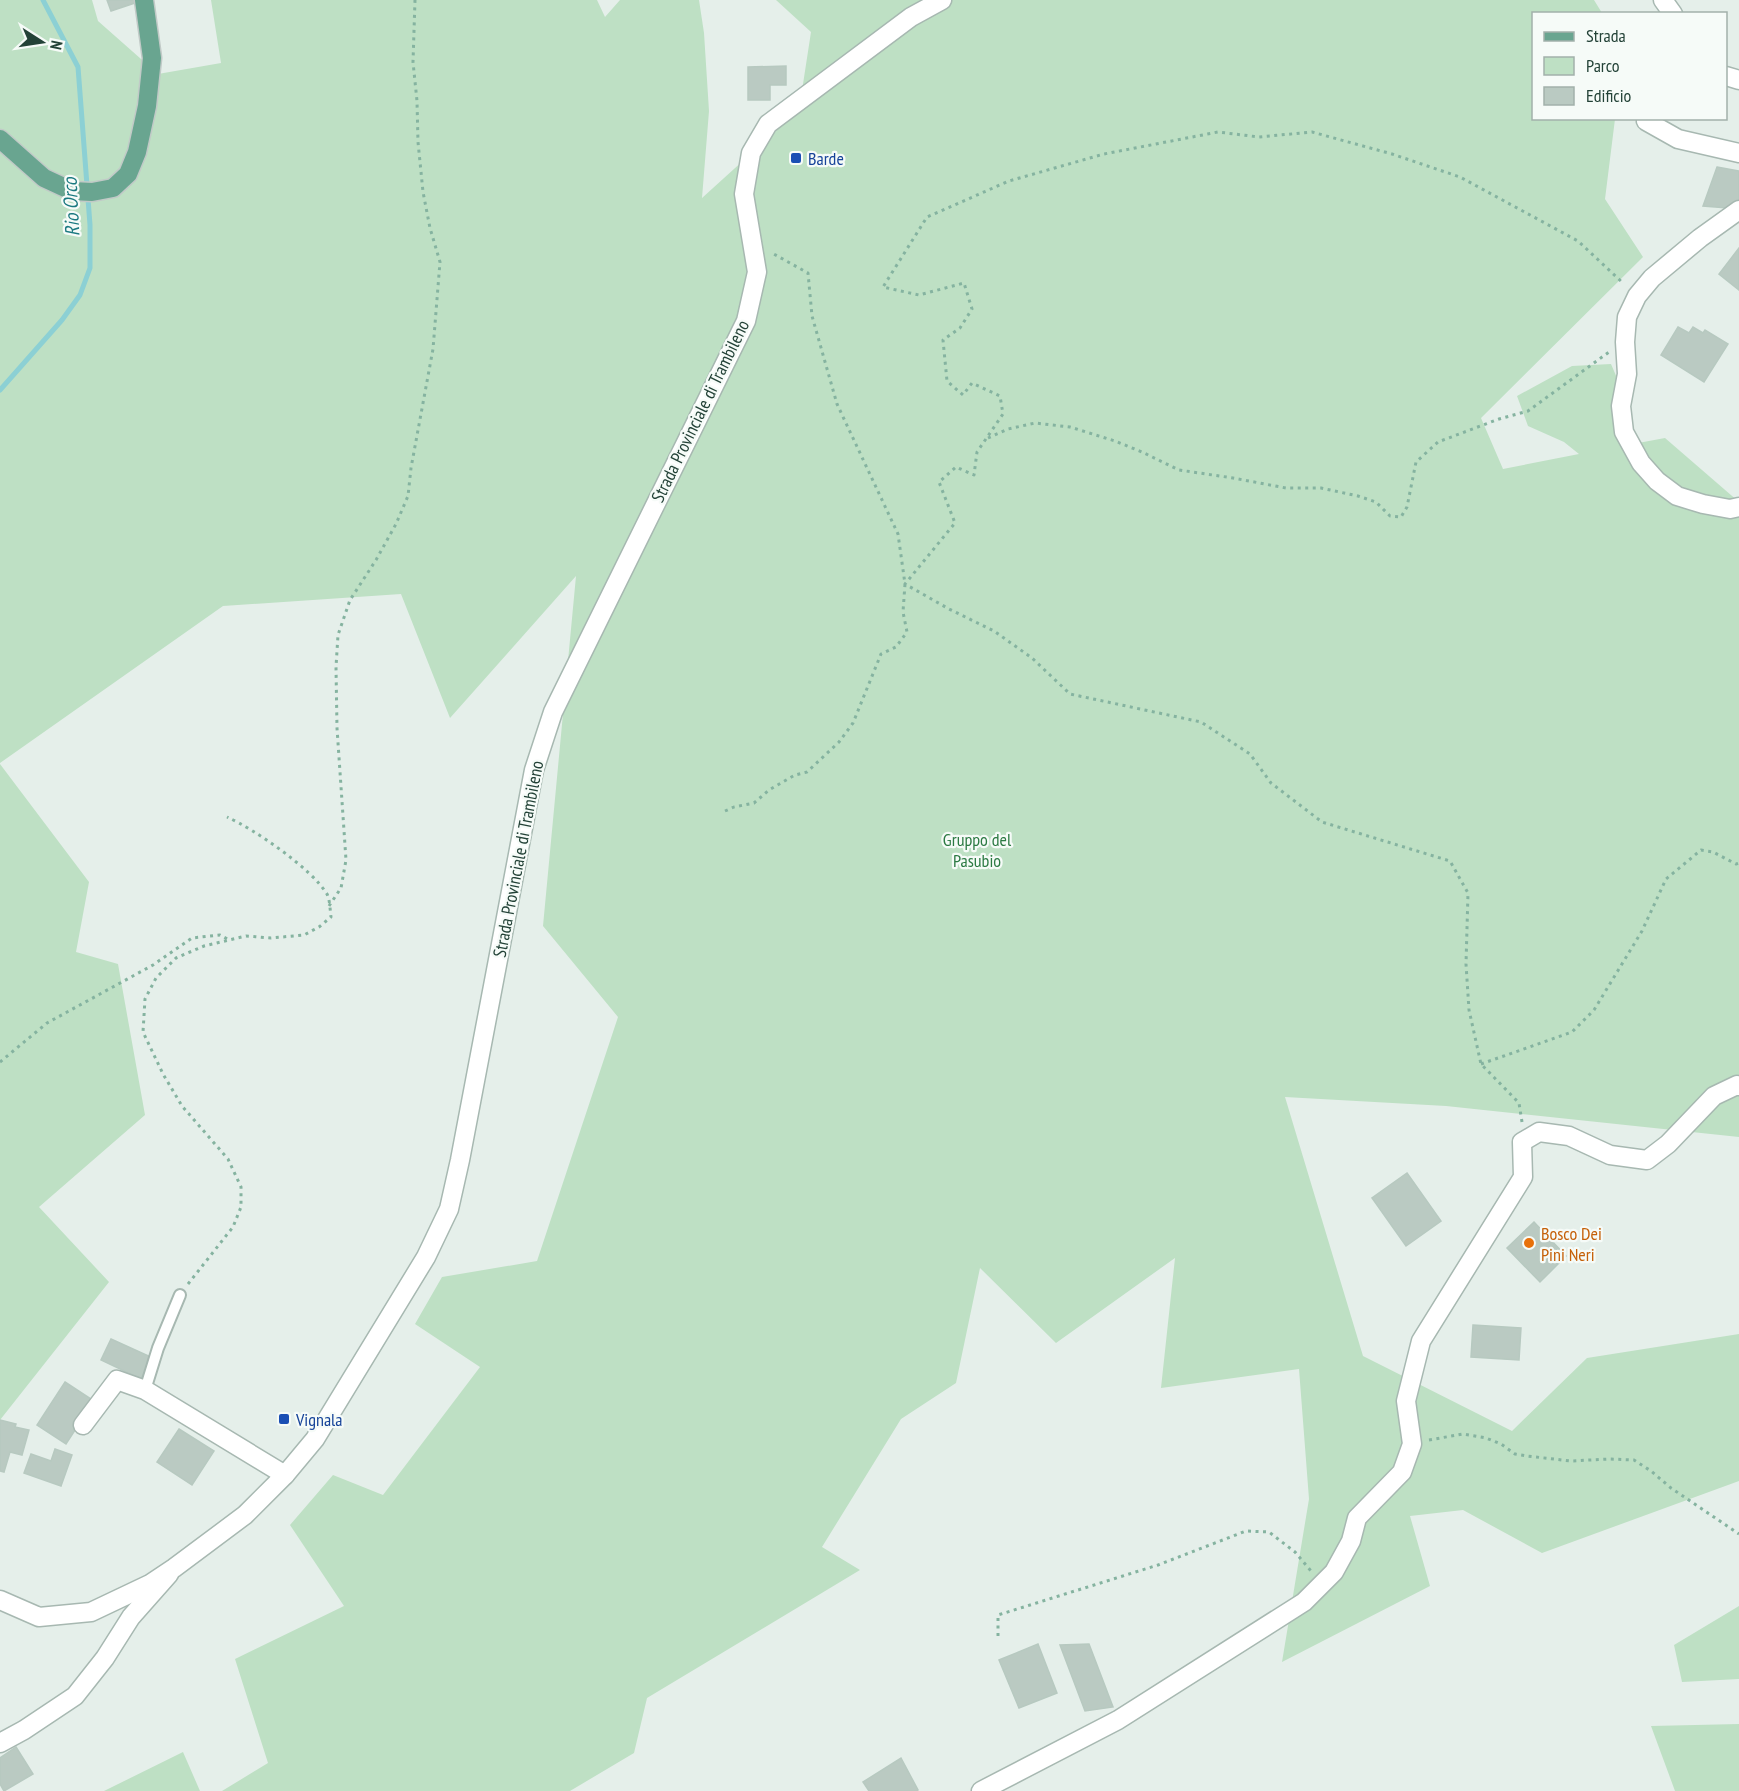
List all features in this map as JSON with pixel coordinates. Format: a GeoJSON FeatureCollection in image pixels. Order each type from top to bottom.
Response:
{"type":"FeatureCollection","features":[{"type":"Feature","properties":{"kind":"main road"},"geometry":{"type":"LineString","coordinates":[[0,139],[44,178],[72,190],[92,192],[113,188],[128,174],[137,152],[147,106],[153,58],[144,0]]}},
{"type":"Feature","properties":{"kind":"street","name":"Strada Provinciale di Trambileno"},"geometry":{"type":"LineString","coordinates":[[0,1600],[39,1617],[91,1612],[150,1584],[245,1515],[285,1475],[315,1439],[426,1257],[449,1209],[463,1148],[534,770],[552,712],[746,321],[757,272],[744,194],[751,153],[768,124],[911,17],[942,0]]}},
{"type":"Feature","properties":{"kind":"street"},"geometry":{"type":"LineString","coordinates":[[1646,121],[1678,138],[1739,153]]}},
{"type":"Feature","properties":{"kind":"street"},"geometry":{"type":"LineString","coordinates":[[1739,210],[1700,238],[1652,278],[1637,296],[1627,316],[1627,374],[1621,406],[1624,432],[1641,463],[1657,481],[1677,496],[1730,509],[1739,507]]}},
{"type":"Feature","properties":{"kind":"street"},"geometry":{"type":"LineString","coordinates":[[981,1791],[1118,1720],[1304,1602],[1334,1572],[1351,1541],[1357,1518],[1402,1472],[1412,1444],[1407,1401],[1421,1341],[1523,1177],[1522,1142],[1539,1132],[1569,1136],[1610,1155],[1647,1160],[1668,1144],[1714,1096],[1739,1086]]}},
{"type":"Feature","properties":{"kind":"street"},"geometry":{"type":"LineString","coordinates":[[82,1425],[117,1380],[144,1390],[285,1475]]}},
{"type":"Feature","properties":{"kind":"street"},"geometry":{"type":"LineString","coordinates":[[0,1743],[75,1696],[105,1658],[131,1617],[174,1568]]}},
{"type":"Feature","properties":{"kind":"lane"},"geometry":{"type":"LineString","coordinates":[[144,1390],[180,1294]]}},
{"type":"Feature","properties":{"kind":"path"},"geometry":{"type":"LineString","coordinates":[[329,906],[341,888],[346,860],[337,728],[338,635],[350,600],[386,542],[408,496],[433,349],[440,262],[423,192],[418,142],[413,62],[415,0]]}},
{"type":"Feature","properties":{"kind":"path"},"geometry":{"type":"LineString","coordinates":[[905,584],[955,523],[939,483],[956,467],[974,475],[977,452],[1003,414],[1000,396],[972,383],[963,395],[947,381],[943,340],[960,328],[972,309],[964,283],[920,295],[883,287],[927,218],[1009,181],[1104,154],[1218,132],[1259,137],[1312,132],[1392,154],[1460,177],[1578,241],[1637,296]]}},
{"type":"Feature","properties":{"kind":"path"},"geometry":{"type":"LineString","coordinates":[[725,811],[753,803],[795,775],[807,772],[839,742],[853,723],[881,654],[896,647],[908,632],[903,612],[905,584],[898,534],[837,404],[812,316],[808,273],[752,242]]}},
{"type":"Feature","properties":{"kind":"path"},"geometry":{"type":"LineString","coordinates":[[986,438],[1008,429],[1035,423],[1070,427],[1115,441],[1179,470],[1286,488],[1321,489],[1358,496],[1376,502],[1390,516],[1401,517],[1407,507],[1416,462],[1438,441],[1528,411],[1616,347],[1626,337]]}},
{"type":"Feature","properties":{"kind":"path"},"geometry":{"type":"LineString","coordinates":[[905,584],[994,631],[1032,658],[1071,694],[1201,722],[1250,754],[1271,783],[1322,822],[1450,861],[1468,893],[1466,964],[1469,1010],[1481,1064],[1519,1103],[1523,1127],[1522,1142]]}},
{"type":"Feature","properties":{"kind":"path"},"geometry":{"type":"LineString","coordinates":[[180,1294],[233,1227],[241,1207],[241,1187],[228,1159],[182,1106],[163,1074],[143,1032],[145,999],[156,978],[176,958],[204,946],[246,936],[271,938],[304,935],[331,917],[328,895],[304,868],[241,823],[227,817]]}},
{"type":"Feature","properties":{"kind":"path"},"geometry":{"type":"LineString","coordinates":[[1481,1064],[1572,1032],[1594,1010],[1642,931],[1666,879],[1701,850],[1713,852],[1736,864],[1739,863]]}},
{"type":"Feature","properties":{"kind":"path"},"geometry":{"type":"LineString","coordinates":[[0,1062],[47,1023],[153,965],[192,938],[220,935],[230,940]]}},
{"type":"Feature","properties":{"kind":"path"},"geometry":{"type":"LineString","coordinates":[[1412,1444],[1463,1434],[1486,1438],[1515,1454],[1527,1456],[1571,1461],[1634,1460],[1739,1534]]}},
{"type":"Feature","properties":{"kind":"path"},"geometry":{"type":"LineString","coordinates":[[998,1636],[998,1615],[1158,1565],[1246,1531],[1269,1532],[1295,1552],[1322,1585]]}},
{"type":"Feature","properties":{"kind":"green space","name":"Gruppo del Pasubio"},"geometry":{"type":"Polygon","coordinates":[[[0,0],[92,0],[98,21],[158,74],[221,63],[211,0],[597,0],[605,17],[620,0],[699,0],[704,33],[709,111],[702,198],[799,110],[811,32],[776,0],[1594,0],[1601,12],[1532,12],[1532,120],[1615,120],[1605,199],[1643,257],[1481,418],[1503,469],[1579,454],[1564,442],[1528,426],[1517,396],[1572,366],[1611,364],[1617,378],[1614,427],[1622,446],[1665,438],[1739,502],[1739,1137],[1446,1106],[1285,1097],[1363,1356],[1512,1431],[1587,1358],[1739,1334],[1739,1481],[1542,1553],[1463,1510],[1410,1516],[1430,1586],[1282,1662],[1309,1499],[1299,1369],[1161,1388],[1175,1258],[1056,1343],[980,1268],[956,1383],[901,1419],[822,1547],[860,1570],[647,1698],[634,1753],[570,1791],[222,1791],[268,1763],[235,1659],[344,1606],[290,1525],[333,1475],[383,1495],[480,1367],[415,1324],[442,1277],[537,1261],[618,1017],[543,926],[576,576],[450,718],[401,594],[223,606],[0,763],[0,0]]]}},
{"type":"Feature","properties":{"kind":"green space"},"geometry":{"type":"Polygon","coordinates":[[[0,764],[89,882],[76,952],[118,964],[145,1115],[39,1207],[109,1282],[0,1420],[0,764]]]}},
{"type":"Feature","properties":{"kind":"green space"},"geometry":{"type":"Polygon","coordinates":[[[1739,1606],[1739,1679],[1682,1682],[1674,1645],[1739,1606]]]}},
{"type":"Feature","properties":{"kind":"green space"},"geometry":{"type":"Polygon","coordinates":[[[1739,1724],[1739,1791],[1675,1791],[1651,1726],[1739,1724]]]}},
{"type":"Feature","properties":{"kind":"green space"},"geometry":{"type":"Polygon","coordinates":[[[183,1752],[200,1791],[104,1791],[183,1752]]]}},
{"type":"Feature","properties":{"kind":"building"},"geometry":{"type":"Polygon","coordinates":[[[107,0],[134,0],[135,3],[111,11],[107,0]]]}},
{"type":"Feature","properties":{"kind":"building"},"geometry":{"type":"Polygon","coordinates":[[[786,66],[786,85],[770,85],[770,100],[748,100],[748,67],[786,66]]]}},
{"type":"Feature","properties":{"kind":"building"},"geometry":{"type":"Polygon","coordinates":[[[1717,167],[1739,171],[1739,201],[1728,208],[1703,206],[1717,167]]]}},
{"type":"Feature","properties":{"kind":"building"},"geometry":{"type":"Polygon","coordinates":[[[1739,248],[1739,290],[1719,274],[1739,248]]]}},
{"type":"Feature","properties":{"kind":"building"},"geometry":{"type":"Polygon","coordinates":[[[1678,327],[1689,333],[1693,327],[1703,333],[1705,330],[1728,344],[1704,382],[1661,355],[1678,327]]]}},
{"type":"Feature","properties":{"kind":"building"},"geometry":{"type":"Polygon","coordinates":[[[1407,1173],[1441,1221],[1406,1246],[1372,1198],[1407,1173]]]}},
{"type":"Feature","properties":{"kind":"building"},"geometry":{"type":"Polygon","coordinates":[[[1534,1222],[1566,1256],[1540,1282],[1507,1248],[1534,1222]]]}},
{"type":"Feature","properties":{"kind":"building"},"geometry":{"type":"Polygon","coordinates":[[[1473,1325],[1521,1328],[1519,1360],[1471,1357],[1473,1325]]]}},
{"type":"Feature","properties":{"kind":"building"},"geometry":{"type":"Polygon","coordinates":[[[111,1339],[151,1357],[141,1379],[101,1360],[111,1339]]]}},
{"type":"Feature","properties":{"kind":"building"},"geometry":{"type":"Polygon","coordinates":[[[65,1382],[94,1401],[66,1444],[37,1425],[65,1382]]]}},
{"type":"Feature","properties":{"kind":"building"},"geometry":{"type":"Polygon","coordinates":[[[0,1420],[29,1430],[22,1455],[10,1452],[4,1472],[0,1471],[0,1420]]]}},
{"type":"Feature","properties":{"kind":"building"},"geometry":{"type":"Polygon","coordinates":[[[179,1429],[214,1451],[192,1485],[157,1462],[179,1429]]]}},
{"type":"Feature","properties":{"kind":"building"},"geometry":{"type":"Polygon","coordinates":[[[55,1449],[72,1455],[61,1486],[24,1473],[31,1454],[51,1461],[55,1449]]]}},
{"type":"Feature","properties":{"kind":"building"},"geometry":{"type":"Polygon","coordinates":[[[1038,1644],[1057,1693],[1019,1708],[999,1660],[1038,1644]]]}},
{"type":"Feature","properties":{"kind":"building"},"geometry":{"type":"Polygon","coordinates":[[[1089,1644],[1113,1707],[1085,1711],[1060,1645],[1089,1644]]]}},
{"type":"Feature","properties":{"kind":"building"},"geometry":{"type":"Polygon","coordinates":[[[16,1747],[33,1774],[4,1791],[0,1784],[0,1758],[16,1747]]]}},
{"type":"Feature","properties":{"kind":"building"},"geometry":{"type":"Polygon","coordinates":[[[901,1758],[918,1790],[869,1791],[863,1782],[901,1758]]]}},
{"type":"Feature","properties":{"kind":"waterway","name":"Rio Orco"},"geometry":{"type":"LineString","coordinates":[[0,390],[62,320],[80,295],[90,268],[90,225],[78,67],[43,0]]}},
{"type":"Feature","properties":{"kind":"place","name":"Barde"},"geometry":{"type":"Point","coordinates":[796,158]}},
{"type":"Feature","properties":{"kind":"place","name":"Bosco Dei Pini Neri"},"geometry":{"type":"Point","coordinates":[1529,1243]}},
{"type":"Feature","properties":{"kind":"place","name":"Vignala"},"geometry":{"type":"Point","coordinates":[284,1419]}}]}
